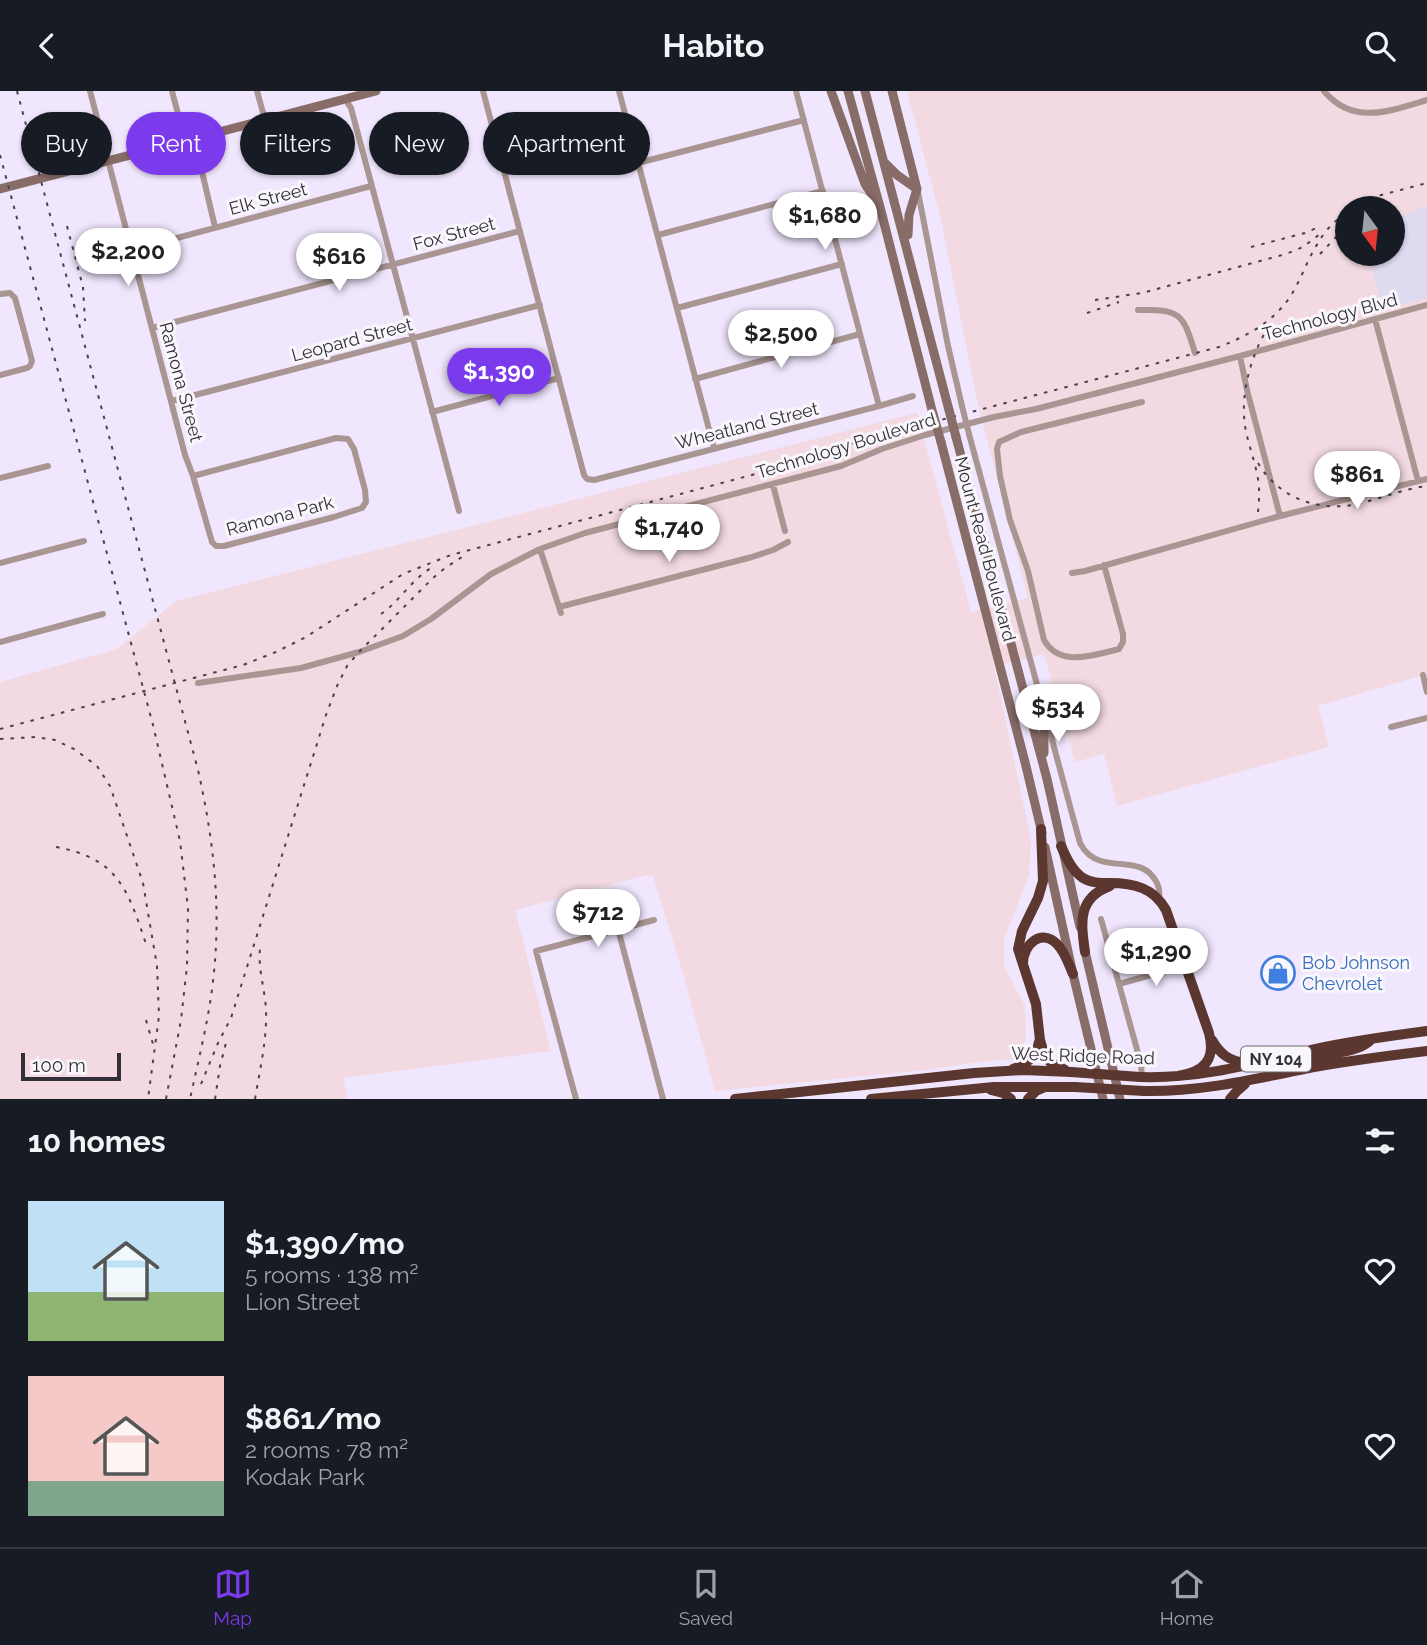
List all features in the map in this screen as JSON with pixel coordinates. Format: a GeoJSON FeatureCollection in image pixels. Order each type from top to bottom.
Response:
{"type":"FeatureCollection","features":[{"type":"Feature","properties":{"kind":"highway"},"geometry":{"type":"LineString","coordinates":[[1041,829],[1044,881],[1018,947],[1036,1004],[1043,1050],[1050,1062],[1071,1072]]}},
{"type":"Feature","properties":{"kind":"highway"},"geometry":{"type":"LineString","coordinates":[[1061,846],[1083,878],[1095,883],[1123,883],[1141,887],[1159,900],[1168,914],[1217,1049],[1227,1058],[1242,1063],[1259,1063]]}},
{"type":"Feature","properties":{"kind":"highway"},"geometry":{"type":"LineString","coordinates":[[1086,952],[1083,919],[1088,901],[1102,889],[1123,883]]}},
{"type":"Feature","properties":{"kind":"highway"},"geometry":{"type":"LineString","coordinates":[[1024,969],[1026,947],[1045,938],[1057,944],[1073,974]]}},
{"type":"Feature","properties":{"kind":"highway","name":"West Ridge Road"},"geometry":{"type":"LineString","coordinates":[[735,1099],[1005,1071],[1141,1077],[1220,1072],[1316,1049],[1427,1031]]}},
{"type":"Feature","properties":{"kind":"highway"},"geometry":{"type":"LineString","coordinates":[[1178,1076],[1195,1072],[1206,1063],[1211,1052],[1209,1033]]}},
{"type":"Feature","properties":{"kind":"highway"},"geometry":{"type":"LineString","coordinates":[[1273,1076],[1328,1055],[1355,1050],[1373,1038]]}},
{"type":"Feature","properties":{"kind":"highway"},"geometry":{"type":"LineString","coordinates":[[1005,1071],[1016,1069],[1030,1060],[1036,1053],[1040,1039]]}},
{"type":"Feature","properties":{"kind":"highway","name":"West Ridge Road"},"geometry":{"type":"LineString","coordinates":[[871,1099],[924,1096],[981,1088],[1049,1086],[1171,1091],[1221,1086],[1318,1067],[1427,1051]]}},
{"type":"Feature","properties":{"kind":"highway"},"geometry":{"type":"LineString","coordinates":[[1230,1099],[1241,1087],[1256,1079]]}},
{"type":"Feature","properties":{"kind":"highway"},"geometry":{"type":"LineString","coordinates":[[1028,1099],[1036,1091],[1049,1086]]}},
{"type":"Feature","properties":{"kind":"highway"},"geometry":{"type":"LineString","coordinates":[[981,1088],[1003,1093],[1011,1099]]}},
{"type":"Feature","properties":{"kind":"highway"},"geometry":{"type":"LineString","coordinates":[[1171,1091],[1207,1098]]}},
{"type":"Feature","properties":{"kind":"main road"},"geometry":{"type":"LineString","coordinates":[[290,112],[343,95],[376,91]]}},
{"type":"Feature","properties":{"kind":"main road"},"geometry":{"type":"LineString","coordinates":[[831,91],[865,184],[880,207]]}},
{"type":"Feature","properties":{"kind":"main road","name":"Mount Read Boulevard"},"geometry":{"type":"LineString","coordinates":[[848,91],[1025,762],[1103,1099]]}},
{"type":"Feature","properties":{"kind":"main road","name":"Mount Read Boulevard"},"geometry":{"type":"LineString","coordinates":[[865,91],[1047,779],[1120,1099]]}},
{"type":"Feature","properties":{"kind":"main road","name":"Mount Read Boulevard"},"geometry":{"type":"LineString","coordinates":[[892,91],[917,189]]}},
{"type":"Feature","properties":{"kind":"main road"},"geometry":{"type":"LineString","coordinates":[[885,163],[917,189],[907,229],[910,258]]}},
{"type":"Feature","properties":{"kind":"main road"},"geometry":{"type":"LineString","coordinates":[[0,189],[54,175]]}},
{"type":"Feature","properties":{"kind":"main road"},"geometry":{"type":"LineString","coordinates":[[1044,712],[1043,745],[1047,779]]}},
{"type":"Feature","properties":{"kind":"street","name":"Ramona Street"},"geometry":{"type":"LineString","coordinates":[[90,91],[96,112]]}},
{"type":"Feature","properties":{"kind":"street"},"geometry":{"type":"LineString","coordinates":[[172,91],[180,112]]}},
{"type":"Feature","properties":{"kind":"street"},"geometry":{"type":"LineString","coordinates":[[257,91],[263,112]]}},
{"type":"Feature","properties":{"kind":"street"},"geometry":{"type":"LineString","coordinates":[[483,91],[489,112]]}},
{"type":"Feature","properties":{"kind":"street"},"geometry":{"type":"LineString","coordinates":[[620,91],[625,112]]}},
{"type":"Feature","properties":{"kind":"street"},"geometry":{"type":"LineString","coordinates":[[796,91],[879,406]]}},
{"type":"Feature","properties":{"kind":"street"},"geometry":{"type":"LineString","coordinates":[[1324,91],[1343,108],[1365,114],[1380,113],[1427,100]]}},
{"type":"Feature","properties":{"kind":"street"},"geometry":{"type":"LineString","coordinates":[[343,95],[351,108],[459,511]]}},
{"type":"Feature","properties":{"kind":"street"},"geometry":{"type":"LineString","coordinates":[[650,160],[804,120]]}},
{"type":"Feature","properties":{"kind":"street","name":"Ramona Street"},"geometry":{"type":"LineString","coordinates":[[112,173],[185,455],[193,476]]}},
{"type":"Feature","properties":{"kind":"street"},"geometry":{"type":"LineString","coordinates":[[200,175],[215,227]]}},
{"type":"Feature","properties":{"kind":"street"},"geometry":{"type":"LineString","coordinates":[[432,412],[559,378],[506,175]]}},
{"type":"Feature","properties":{"kind":"street"},"geometry":{"type":"LineString","coordinates":[[641,175],[714,448]]}},
{"type":"Feature","properties":{"kind":"street","name":"Elk Street"},"geometry":{"type":"LineString","coordinates":[[132,250],[371,186]]}},
{"type":"Feature","properties":{"kind":"street","name":"Mount Read Boulevard"},"geometry":{"type":"LineString","coordinates":[[917,189],[962,406],[1077,835],[1083,849],[1099,861],[1131,864],[1147,871],[1158,885],[1159,900]]}},
{"type":"Feature","properties":{"kind":"street"},"geometry":{"type":"LineString","coordinates":[[658,235],[823,191]]}},
{"type":"Feature","properties":{"kind":"street","name":"Fox Street"},"geometry":{"type":"LineString","coordinates":[[152,328],[520,231]]}},
{"type":"Feature","properties":{"kind":"street"},"geometry":{"type":"LineString","coordinates":[[677,308],[842,264]]}},
{"type":"Feature","properties":{"kind":"street"},"geometry":{"type":"LineString","coordinates":[[0,294],[12,293],[15,298],[32,361],[30,366],[0,375]]}},
{"type":"Feature","properties":{"kind":"street","name":"Leopard Street"},"geometry":{"type":"LineString","coordinates":[[172,401],[540,305]]}},
{"type":"Feature","properties":{"kind":"street","name":"Technology Blvd"},"geometry":{"type":"LineString","coordinates":[[1240,356],[1427,305]]}},
{"type":"Feature","properties":{"kind":"street"},"geometry":{"type":"LineString","coordinates":[[1138,310],[1164,309],[1177,314],[1187,326],[1195,353]]}},
{"type":"Feature","properties":{"kind":"street"},"geometry":{"type":"LineString","coordinates":[[1375,319],[1418,481]]}},
{"type":"Feature","properties":{"kind":"street"},"geometry":{"type":"LineString","coordinates":[[695,379],[860,334]]}},
{"type":"Feature","properties":{"kind":"street"},"geometry":{"type":"LineString","coordinates":[[1240,356],[1280,516]]}},
{"type":"Feature","properties":{"kind":"street","name":"Technology Boulevard"},"geometry":{"type":"LineString","coordinates":[[198,683],[302,668],[403,636],[491,575],[540,549],[585,533],[841,466],[925,435],[1240,356]]}},
{"type":"Feature","properties":{"kind":"street","name":"Wheatland Street"},"geometry":{"type":"LineString","coordinates":[[559,378],[584,475],[587,479],[594,480],[913,396]]}},
{"type":"Feature","properties":{"kind":"street"},"geometry":{"type":"LineString","coordinates":[[1104,565],[1122,634],[1123,642],[1119,649],[1081,659],[1053,651],[1044,641],[1028,571],[1010,520],[997,449],[999,442],[1021,432],[1142,402]]}},
{"type":"Feature","properties":{"kind":"street","name":"Ramona Park"},"geometry":{"type":"LineString","coordinates":[[344,437],[351,441],[354,449],[366,502],[362,508],[352,512],[216,546],[210,540],[193,476],[344,437]]}},
{"type":"Feature","properties":{"kind":"street"},"geometry":{"type":"LineString","coordinates":[[0,478],[48,466]]}},
{"type":"Feature","properties":{"kind":"street"},"geometry":{"type":"LineString","coordinates":[[1072,573],[1427,479]]}},
{"type":"Feature","properties":{"kind":"street"},"geometry":{"type":"LineString","coordinates":[[773,485],[785,531]]}},
{"type":"Feature","properties":{"kind":"street"},"geometry":{"type":"LineString","coordinates":[[0,563],[84,541]]}},
{"type":"Feature","properties":{"kind":"street"},"geometry":{"type":"LineString","coordinates":[[540,549],[560,610],[752,557],[788,542]]}},
{"type":"Feature","properties":{"kind":"street"},"geometry":{"type":"LineString","coordinates":[[0,642],[103,614]]}},
{"type":"Feature","properties":{"kind":"street"},"geometry":{"type":"LineString","coordinates":[[1423,675],[1427,692]]}},
{"type":"Feature","properties":{"kind":"street"},"geometry":{"type":"LineString","coordinates":[[1391,727],[1427,718]]}},
{"type":"Feature","properties":{"kind":"street"},"geometry":{"type":"LineString","coordinates":[[1101,919],[1142,1068],[1141,1077]]}},
{"type":"Feature","properties":{"kind":"street"},"geometry":{"type":"LineString","coordinates":[[576,1099],[536,951],[654,920]]}},
{"type":"Feature","properties":{"kind":"street"},"geometry":{"type":"LineString","coordinates":[[618,929],[663,1099]]}},
{"type":"Feature","properties":{"kind":"street"},"geometry":{"type":"LineString","coordinates":[[1119,984],[1186,965]]}},
{"type":"Feature","properties":{"kind":"street"},"geometry":{"type":"LineString","coordinates":[[919,1079],[924,1096]]}},
{"type":"Feature","properties":{"kind":"shaded area"},"geometry":{"type":"Polygon","coordinates":[[[907,91],[1427,91],[1427,674],[1318,706],[1329,747],[1117,806],[1104,754],[1075,762],[1044,654],[994,666],[1031,840],[1029,875],[1004,940],[1004,966],[1025,1006],[1026,1038],[1019,1059],[715,1091],[653,876],[647,875],[515,910],[551,1051],[343,1078],[348,1099],[0,1099],[0,682],[117,649],[176,601],[917,413],[971,612],[1028,598],[977,400],[942,224],[907,91]]]}},
{"type":"Feature","properties":{"kind":"shaded area"},"geometry":{"type":"Polygon","coordinates":[[[1427,206],[1427,298],[1383,309],[1371,266],[1405,266],[1405,214],[1427,206]]]}},
{"type":"Feature","properties":{"kind":"railway"},"geometry":{"type":"LineString","coordinates":[[17,91],[198,770],[208,820],[216,895],[216,946],[210,1004],[190,1099]]}},
{"type":"Feature","properties":{"kind":"railway"},"geometry":{"type":"LineString","coordinates":[[0,155],[153,725],[180,841],[188,908],[187,966],[181,1020],[166,1099]]}},
{"type":"Feature","properties":{"kind":"railway"},"geometry":{"type":"LineString","coordinates":[[1378,196],[1427,183]]}},
{"type":"Feature","properties":{"kind":"railway"},"geometry":{"type":"LineString","coordinates":[[0,729],[243,665],[306,637],[403,574],[451,555],[763,472],[800,458],[872,438],[1219,347],[1258,328],[1283,306],[1321,238],[1335,222]]}},
{"type":"Feature","properties":{"kind":"railway"},"geometry":{"type":"LineString","coordinates":[[67,226],[83,287],[85,321]]}},
{"type":"Feature","properties":{"kind":"railway"},"geometry":{"type":"LineString","coordinates":[[1251,247],[1305,233],[1321,226]]}},
{"type":"Feature","properties":{"kind":"railway"},"geometry":{"type":"LineString","coordinates":[[1095,300],[1142,293],[1286,254],[1303,247],[1320,234]]}},
{"type":"Feature","properties":{"kind":"railway"},"geometry":{"type":"LineString","coordinates":[[1320,254],[1335,238]]}},
{"type":"Feature","properties":{"kind":"railway"},"geometry":{"type":"LineString","coordinates":[[1087,313],[1119,302]]}},
{"type":"Feature","properties":{"kind":"railway"},"geometry":{"type":"LineString","coordinates":[[1258,512],[1259,483],[1245,426],[1244,399],[1253,359],[1271,323]]}},
{"type":"Feature","properties":{"kind":"railway"},"geometry":{"type":"LineString","coordinates":[[1258,463],[1266,475],[1287,493],[1325,506],[1352,505],[1427,486]]}},
{"type":"Feature","properties":{"kind":"railway"},"geometry":{"type":"LineString","coordinates":[[201,1084],[231,1018],[337,686],[347,666],[359,652],[433,578],[462,557]]}},
{"type":"Feature","properties":{"kind":"railway"},"geometry":{"type":"LineString","coordinates":[[381,614],[417,578],[431,568]]}},
{"type":"Feature","properties":{"kind":"railway"},"geometry":{"type":"LineString","coordinates":[[0,739],[36,737],[55,740],[74,749],[97,766],[110,786],[143,883],[157,966],[159,1016],[148,1099]]}},
{"type":"Feature","properties":{"kind":"railway"},"geometry":{"type":"LineString","coordinates":[[56,847],[94,859],[118,879],[133,908],[146,944]]}},
{"type":"Feature","properties":{"kind":"railway"},"geometry":{"type":"LineString","coordinates":[[255,1099],[266,1021],[260,949]]}},
{"type":"Feature","properties":{"kind":"railway"},"geometry":{"type":"LineString","coordinates":[[146,1020],[153,1044]]}},
{"type":"Feature","properties":{"kind":"railway"},"geometry":{"type":"LineString","coordinates":[[215,1099],[226,1043]]}},
{"type":"Feature","properties":{"kind":"place","name":"Bob Johnson Chevrolet"},"geometry":{"type":"Point","coordinates":[1278,973]}}]}
